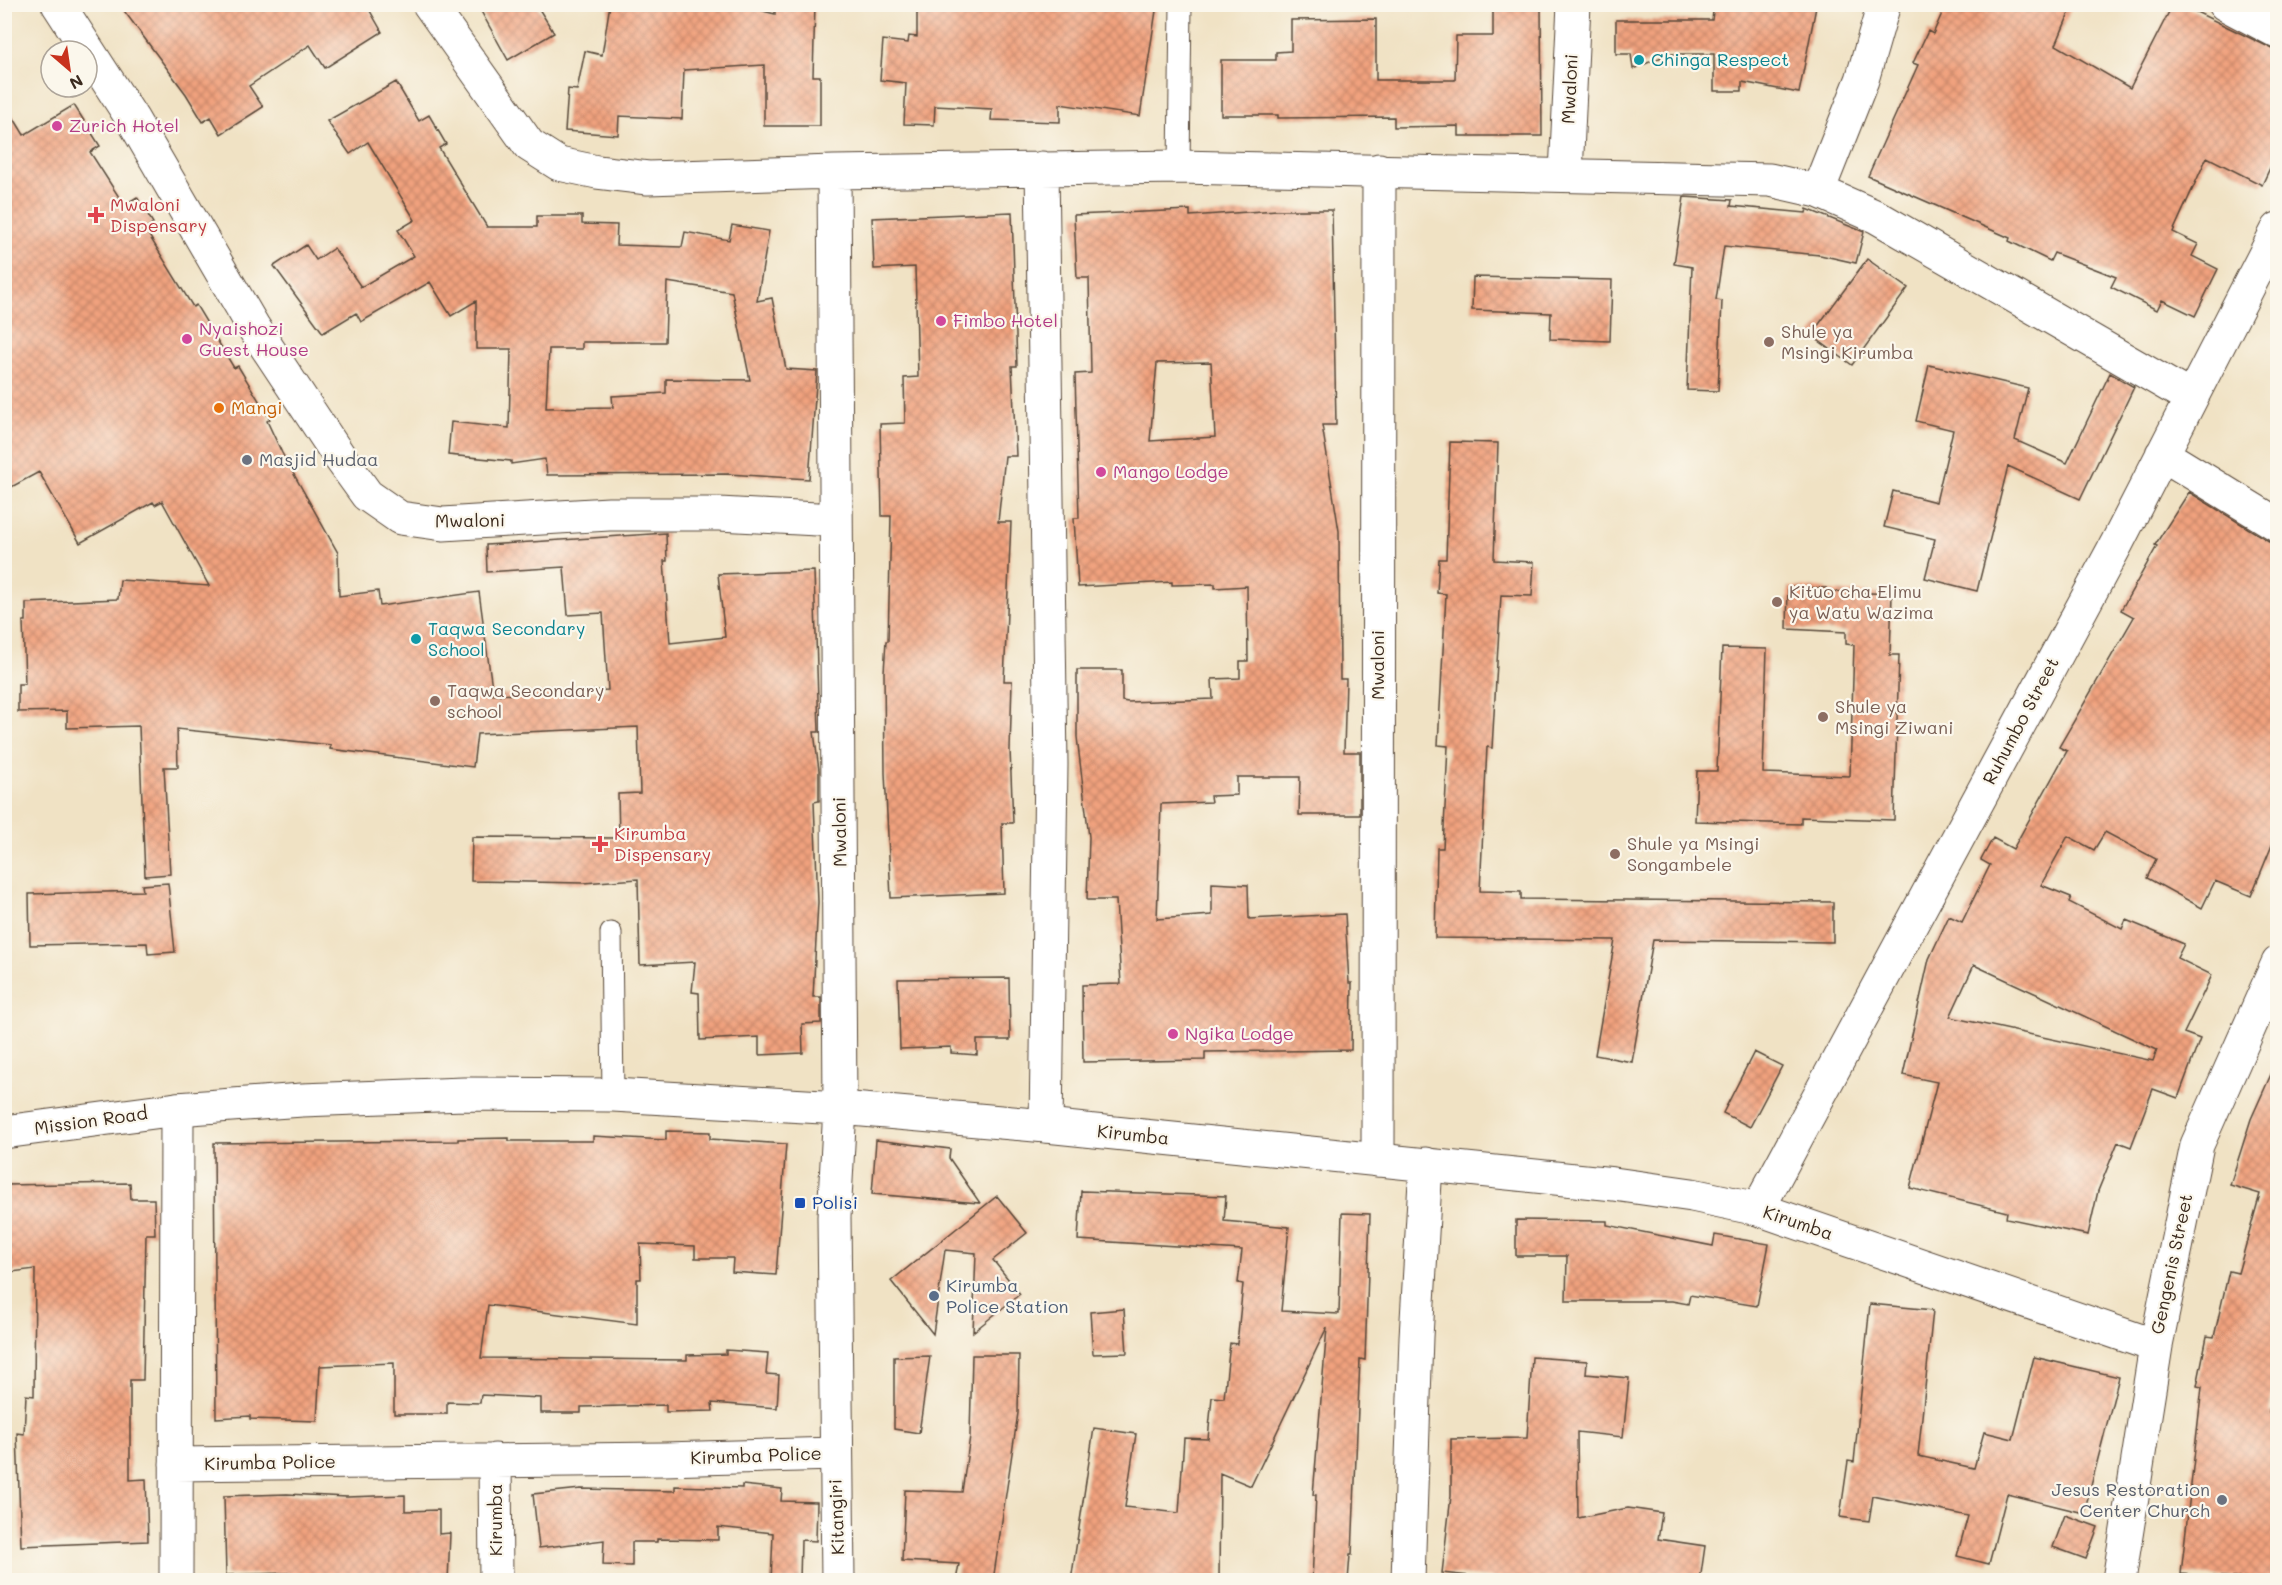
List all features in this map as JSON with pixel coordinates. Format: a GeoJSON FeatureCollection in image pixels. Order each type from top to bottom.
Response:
{"type":"FeatureCollection","features":[{"type":"Feature","properties":{"kind":"street","name":"Mwaloni"},"geometry":{"type":"LineString","coordinates":[[58,4],[133,120],[254,328],[367,495],[400,518],[443,524],[609,514],[719,514],[836,520]]}},
{"type":"Feature","properties":{"kind":"street"},"geometry":{"type":"LineString","coordinates":[[429,4],[529,145],[559,164],[648,178],[834,172],[1179,167],[1770,180],[1818,190],[1877,217],[2192,398]]}},
{"type":"Feature","properties":{"kind":"street","name":"Mwaloni"},"geometry":{"type":"LineString","coordinates":[[1566,174],[1574,4]]}},
{"type":"Feature","properties":{"kind":"street"},"geometry":{"type":"LineString","coordinates":[[1818,190],[1862,80],[1884,4]]}},
{"type":"Feature","properties":{"kind":"street"},"geometry":{"type":"LineString","coordinates":[[2226,4],[2277,32]]}},
{"type":"Feature","properties":{"kind":"street"},"geometry":{"type":"LineString","coordinates":[[1042,168],[1051,753],[1046,1126]]}},
{"type":"Feature","properties":{"kind":"street","name":"Mwaloni"},"geometry":{"type":"LineString","coordinates":[[1378,1160],[1379,170]]}},
{"type":"Feature","properties":{"kind":"street","name":"Mwaloni"},"geometry":{"type":"LineString","coordinates":[[834,172],[840,1108]]}},
{"type":"Feature","properties":{"kind":"street","name":"Ruhumbo Street"},"geometry":{"type":"LineString","coordinates":[[1758,1209],[2117,543],[2277,229]]}},
{"type":"Feature","properties":{"kind":"street"},"geometry":{"type":"LineString","coordinates":[[2162,454],[2277,525]]}},
{"type":"Feature","properties":{"kind":"street","name":"Gengenis Street"},"geometry":{"type":"LineString","coordinates":[[2119,1581],[2156,1346],[2197,1145],[2277,963]]}},
{"type":"Feature","properties":{"kind":"street"},"geometry":{"type":"LineString","coordinates":[[176,1581],[177,1109],[375,1097],[613,1095],[840,1108]]}},
{"type":"Feature","properties":{"kind":"street","name":"Kirumba"},"geometry":{"type":"LineString","coordinates":[[840,1108],[1426,1164],[1625,1185],[1692,1195],[1758,1209],[2156,1346]]}},
{"type":"Feature","properties":{"kind":"street","name":"Kirumba Police"},"geometry":{"type":"LineString","coordinates":[[176,1464],[835,1454],[834,1217],[840,1108]]}},
{"type":"Feature","properties":{"kind":"street","name":"Mission Road"},"geometry":{"type":"LineString","coordinates":[[4,1132],[177,1109]]}},
{"type":"Feature","properties":{"kind":"street"},"geometry":{"type":"LineString","coordinates":[[1408,1581],[1416,1337],[1426,1164]]}},
{"type":"Feature","properties":{"kind":"street","name":"Kitangiri"},"geometry":{"type":"LineString","coordinates":[[835,1454],[838,1581]]}},
{"type":"Feature","properties":{"kind":"street","name":"Kirumba"},"geometry":{"type":"LineString","coordinates":[[495,1460],[496,1581]]}},
{"type":"Feature","properties":{"kind":"lane"},"geometry":{"type":"LineString","coordinates":[[1179,167],[1181,4]]}},
{"type":"Feature","properties":{"kind":"lane"},"geometry":{"type":"LineString","coordinates":[[611,933],[613,1095]]}},
{"type":"Feature","properties":{"kind":"building"},"geometry":{"type":"Polygon","coordinates":[[[119,4],[366,4],[382,32],[325,68],[310,45],[249,86],[263,107],[221,134],[211,117],[203,122],[186,94],[119,4]]]}},
{"type":"Feature","properties":{"kind":"building"},"geometry":{"type":"Polygon","coordinates":[[[477,4],[536,4],[554,33],[508,60],[477,4]]]}},
{"type":"Feature","properties":{"kind":"building"},"geometry":{"type":"Polygon","coordinates":[[[610,4],[736,4],[775,14],[775,4],[815,4],[813,76],[820,76],[820,126],[764,126],[764,65],[684,70],[682,119],[619,116],[618,135],[565,131],[568,89],[577,90],[585,51],[602,55],[610,4]]]}},
{"type":"Feature","properties":{"kind":"building"},"geometry":{"type":"Polygon","coordinates":[[[917,4],[1157,4],[1140,116],[1060,104],[1060,122],[991,120],[992,109],[935,106],[934,125],[904,124],[906,83],[880,80],[883,40],[908,43],[909,36],[917,37],[917,4]]]}},
{"type":"Feature","properties":{"kind":"building"},"geometry":{"type":"Polygon","coordinates":[[[1493,4],[1541,4],[1542,136],[1459,136],[1459,126],[1394,127],[1394,117],[1278,118],[1278,115],[1221,115],[1221,60],[1276,60],[1276,52],[1291,51],[1291,20],[1376,19],[1376,80],[1455,80],[1456,36],[1493,36],[1493,4]]]}},
{"type":"Feature","properties":{"kind":"building"},"geometry":{"type":"Polygon","coordinates":[[[1714,4],[1801,4],[1816,7],[1799,93],[1742,82],[1742,91],[1714,91],[1714,54],[1669,54],[1633,69],[1631,54],[1616,54],[1616,20],[1712,20],[1714,4]]]}},
{"type":"Feature","properties":{"kind":"building"},"geometry":{"type":"Polygon","coordinates":[[[1946,4],[2073,4],[2056,45],[2130,88],[2173,4],[2180,4],[2277,51],[2277,153],[2262,185],[2207,157],[2173,232],[2198,244],[2192,256],[2218,269],[2195,316],[2162,300],[2157,310],[2111,287],[2116,277],[2054,253],[2050,261],[2009,241],[2010,238],[1868,176],[1918,65],[1913,63],[1928,31],[1933,34],[1946,4]]]}},
{"type":"Feature","properties":{"kind":"building"},"geometry":{"type":"Polygon","coordinates":[[[396,82],[419,121],[429,115],[446,144],[439,148],[487,227],[537,227],[537,216],[582,216],[582,224],[617,225],[616,245],[682,247],[685,232],[729,240],[732,225],[769,231],[757,301],[772,298],[786,369],[817,371],[809,479],[728,474],[547,475],[545,459],[511,464],[511,461],[448,455],[451,422],[509,428],[511,349],[476,349],[476,301],[451,316],[430,282],[361,322],[356,313],[323,333],[274,266],[306,245],[316,260],[334,248],[361,287],[414,256],[398,230],[415,220],[368,142],[350,154],[327,121],[396,82]],[[667,282],[665,342],[582,342],[582,349],[549,349],[546,408],[613,407],[612,396],[666,393],[666,379],[750,380],[732,292],[667,282]]]}},
{"type":"Feature","properties":{"kind":"building"},"geometry":{"type":"Polygon","coordinates":[[[4,102],[24,135],[74,105],[100,146],[90,152],[124,205],[137,197],[153,223],[145,229],[193,307],[196,305],[234,368],[238,366],[270,419],[267,421],[282,453],[338,553],[339,596],[378,591],[380,606],[479,592],[493,695],[608,690],[603,613],[568,615],[564,567],[487,572],[486,545],[666,533],[667,561],[664,561],[670,643],[725,637],[718,574],[814,571],[819,732],[814,732],[819,770],[819,801],[814,802],[818,902],[813,997],[821,997],[821,1023],[802,1024],[803,1053],[759,1055],[759,1037],[700,1040],[699,993],[692,992],[695,962],[640,965],[638,879],[583,883],[471,881],[472,837],[619,838],[618,794],[640,793],[638,727],[477,734],[473,767],[330,749],[331,745],[177,729],[178,767],[164,767],[170,874],[145,876],[139,726],[67,728],[67,711],[18,712],[18,684],[25,684],[23,621],[26,621],[26,603],[118,599],[120,580],[209,586],[162,501],[155,505],[153,502],[80,543],[39,472],[4,491],[4,102]]]}},
{"type":"Feature","properties":{"kind":"building"},"geometry":{"type":"Polygon","coordinates":[[[1684,197],[1732,200],[1731,206],[1806,213],[1807,209],[1864,232],[1856,263],[1820,255],[1724,246],[1716,300],[1722,301],[1718,391],[1687,390],[1692,267],[1674,264],[1684,197]]]}},
{"type":"Feature","properties":{"kind":"building"},"geometry":{"type":"Polygon","coordinates":[[[1190,210],[1190,216],[1277,210],[1332,210],[1336,425],[1322,425],[1339,531],[1340,679],[1346,679],[1344,752],[1360,752],[1360,815],[1299,815],[1300,777],[1237,777],[1237,795],[1210,796],[1211,802],[1161,804],[1157,919],[1212,915],[1212,883],[1248,885],[1249,919],[1345,914],[1349,983],[1352,983],[1351,1050],[1205,1052],[1205,1060],[1083,1062],[1082,985],[1121,984],[1116,900],[1087,900],[1089,837],[1077,737],[1077,670],[1122,670],[1122,701],[1213,699],[1212,679],[1240,678],[1240,661],[1248,661],[1247,586],[1215,588],[1215,584],[1172,585],[1172,582],[1078,587],[1074,518],[1079,518],[1075,374],[1091,373],[1089,278],[1077,278],[1074,215],[1190,210]],[[1211,362],[1157,363],[1150,441],[1215,437],[1211,362]]]}},
{"type":"Feature","properties":{"kind":"building"},"geometry":{"type":"Polygon","coordinates":[[[1012,212],[1017,366],[1012,366],[1016,456],[1005,456],[998,522],[1011,522],[1004,681],[1012,681],[1010,750],[1013,823],[1002,823],[1004,893],[891,898],[885,773],[884,672],[886,641],[888,641],[891,516],[882,516],[880,424],[905,423],[904,378],[918,377],[915,267],[874,269],[872,218],[1012,212]]]}},
{"type":"Feature","properties":{"kind":"building"},"geometry":{"type":"Polygon","coordinates":[[[1867,259],[1908,288],[1852,365],[1811,335],[1867,259]]]}},
{"type":"Feature","properties":{"kind":"building"},"geometry":{"type":"Polygon","coordinates":[[[1473,277],[1612,280],[1610,341],[1550,339],[1551,313],[1472,310],[1473,277]]]}},
{"type":"Feature","properties":{"kind":"building"},"geometry":{"type":"Polygon","coordinates":[[[1929,365],[2028,388],[2015,440],[2067,463],[2110,373],[2134,387],[2080,499],[2008,466],[1977,591],[1925,578],[1935,539],[1884,527],[1893,491],[1936,502],[1953,430],[1916,421],[1929,365]]]}},
{"type":"Feature","properties":{"kind":"building"},"geometry":{"type":"Polygon","coordinates":[[[1450,442],[1498,443],[1494,560],[1534,562],[1532,596],[1501,595],[1492,748],[1487,747],[1480,891],[1521,892],[1521,899],[1833,902],[1833,942],[1653,940],[1632,1062],[1595,1055],[1615,940],[1435,938],[1437,848],[1443,848],[1448,746],[1438,745],[1446,594],[1437,593],[1439,559],[1446,559],[1450,442]]]}},
{"type":"Feature","properties":{"kind":"building"},"geometry":{"type":"Polygon","coordinates":[[[2189,492],[2277,546],[2277,833],[2251,896],[2215,881],[2202,908],[2147,878],[2156,859],[2105,832],[2094,850],[2068,836],[2041,885],[2071,897],[2069,902],[2122,929],[2126,920],[2184,944],[2177,958],[2212,975],[2184,1033],[2200,1039],[2178,1098],[2153,1089],[2131,1147],[2118,1142],[2098,1191],[2088,1235],[2006,1218],[2007,1212],[1910,1188],[1937,1082],[1903,1075],[1929,959],[1949,916],[1962,922],[1990,865],[1981,860],[1993,838],[2013,849],[2067,751],[2059,747],[2134,617],[2121,610],[2157,546],[2155,545],[2189,492]],[[1974,965],[1950,1017],[2153,1061],[2157,1050],[1974,965]]]}},
{"type":"Feature","properties":{"kind":"building"},"geometry":{"type":"Polygon","coordinates":[[[1788,587],[1892,594],[1890,655],[1899,655],[1894,820],[1801,817],[1801,824],[1695,821],[1697,771],[1717,771],[1722,648],[1767,649],[1763,773],[1850,776],[1854,645],[1846,644],[1846,632],[1787,629],[1788,587]]]}},
{"type":"Feature","properties":{"kind":"building"},"geometry":{"type":"Polygon","coordinates":[[[168,883],[175,952],[148,954],[147,943],[30,945],[29,894],[143,891],[142,885],[168,883]]]}},
{"type":"Feature","properties":{"kind":"building"},"geometry":{"type":"Polygon","coordinates":[[[1009,978],[1010,1040],[977,1040],[977,1055],[951,1053],[951,1047],[900,1049],[898,979],[1009,978]]]}},
{"type":"Feature","properties":{"kind":"building"},"geometry":{"type":"Polygon","coordinates":[[[1754,1052],[1782,1066],[1750,1127],[1723,1113],[1754,1052]]]}},
{"type":"Feature","properties":{"kind":"building"},"geometry":{"type":"Polygon","coordinates":[[[2277,1061],[2277,1370],[2269,1412],[2277,1413],[2277,1581],[2181,1574],[2202,1387],[2197,1386],[2207,1336],[2214,1337],[2229,1271],[2238,1273],[2260,1194],[2230,1185],[2251,1119],[2277,1061]]]}},
{"type":"Feature","properties":{"kind":"building"},"geometry":{"type":"Polygon","coordinates":[[[666,1131],[710,1132],[710,1139],[786,1144],[776,1275],[732,1272],[733,1258],[695,1258],[695,1246],[640,1244],[641,1279],[637,1279],[637,1324],[488,1305],[481,1358],[687,1360],[687,1355],[726,1354],[726,1350],[768,1353],[766,1374],[779,1375],[777,1408],[712,1403],[713,1411],[666,1412],[666,1405],[581,1407],[581,1413],[541,1413],[541,1398],[481,1395],[480,1403],[447,1402],[447,1414],[394,1414],[394,1363],[320,1366],[317,1421],[250,1419],[250,1416],[216,1418],[214,1143],[458,1141],[458,1139],[509,1138],[509,1141],[593,1141],[593,1136],[666,1140],[666,1131]]]}},
{"type":"Feature","properties":{"kind":"building"},"geometry":{"type":"Polygon","coordinates":[[[876,1140],[950,1149],[949,1158],[980,1203],[872,1194],[876,1140]]]}},
{"type":"Feature","properties":{"kind":"building"},"geometry":{"type":"Polygon","coordinates":[[[130,1183],[131,1199],[154,1199],[155,1234],[146,1234],[143,1380],[130,1380],[130,1480],[146,1479],[148,1541],[21,1546],[17,1433],[24,1434],[26,1395],[34,1396],[35,1269],[4,1273],[4,1185],[130,1183]]]}},
{"type":"Feature","properties":{"kind":"building"},"geometry":{"type":"Polygon","coordinates":[[[1081,1191],[1226,1196],[1224,1221],[1289,1227],[1281,1311],[1339,1314],[1342,1213],[1370,1214],[1365,1360],[1360,1359],[1352,1555],[1350,1555],[1348,1581],[1312,1581],[1316,1495],[1313,1495],[1327,1327],[1251,1486],[1220,1473],[1219,1581],[1071,1581],[1094,1428],[1136,1434],[1125,1507],[1179,1513],[1184,1438],[1208,1439],[1212,1397],[1224,1398],[1230,1343],[1237,1344],[1243,1284],[1238,1283],[1242,1250],[1078,1240],[1081,1191]]]}},
{"type":"Feature","properties":{"kind":"building"},"geometry":{"type":"Polygon","coordinates":[[[997,1196],[1027,1233],[993,1260],[1020,1294],[973,1332],[976,1253],[945,1250],[933,1334],[891,1281],[997,1196]]]}},
{"type":"Feature","properties":{"kind":"building"},"geometry":{"type":"Polygon","coordinates":[[[1516,1220],[1607,1221],[1607,1225],[1713,1246],[1715,1235],[1769,1244],[1757,1306],[1690,1295],[1688,1304],[1672,1301],[1566,1301],[1567,1256],[1516,1256],[1516,1220]]]}},
{"type":"Feature","properties":{"kind":"building"},"geometry":{"type":"Polygon","coordinates":[[[1870,1304],[1933,1310],[1918,1456],[1974,1468],[1984,1432],[2013,1439],[2034,1357],[2119,1377],[2084,1513],[2007,1494],[1989,1564],[1957,1556],[1968,1516],[1873,1496],[1869,1521],[1840,1517],[1848,1461],[1854,1462],[1870,1304]]]}},
{"type":"Feature","properties":{"kind":"building"},"geometry":{"type":"Polygon","coordinates":[[[1124,1309],[1127,1353],[1093,1354],[1090,1312],[1124,1309]]]}},
{"type":"Feature","properties":{"kind":"building"},"geometry":{"type":"Polygon","coordinates":[[[972,1355],[1019,1355],[1018,1413],[993,1581],[956,1581],[959,1564],[902,1561],[905,1490],[962,1492],[970,1436],[972,1355]]]}},
{"type":"Feature","properties":{"kind":"building"},"geometry":{"type":"Polygon","coordinates":[[[930,1356],[919,1433],[894,1429],[894,1357],[930,1356]]]}},
{"type":"Feature","properties":{"kind":"building"},"geometry":{"type":"Polygon","coordinates":[[[1532,1357],[1587,1361],[1586,1374],[1629,1378],[1623,1437],[1577,1432],[1578,1518],[1628,1508],[1662,1513],[1658,1539],[1705,1546],[1700,1581],[1516,1581],[1442,1573],[1451,1496],[1451,1439],[1527,1438],[1532,1357]]]}},
{"type":"Feature","properties":{"kind":"building"},"geometry":{"type":"Polygon","coordinates":[[[742,1485],[782,1489],[781,1501],[817,1502],[816,1541],[801,1540],[800,1581],[771,1581],[773,1533],[718,1527],[718,1540],[657,1539],[657,1542],[632,1542],[632,1566],[603,1565],[604,1540],[539,1548],[533,1494],[581,1489],[675,1491],[675,1486],[742,1488],[742,1485]]]}},
{"type":"Feature","properties":{"kind":"building"},"geometry":{"type":"Polygon","coordinates":[[[287,1494],[347,1497],[405,1495],[405,1511],[439,1510],[439,1534],[450,1533],[448,1581],[288,1581],[288,1573],[226,1575],[224,1496],[287,1494]]]}},
{"type":"Feature","properties":{"kind":"building"},"geometry":{"type":"Polygon","coordinates":[[[2065,1515],[2098,1527],[2086,1559],[2053,1547],[2065,1515]]]}},
{"type":"Feature","properties":{"kind":"place","name":"Chinga Respect"},"geometry":{"type":"Point","coordinates":[1639,60]}},
{"type":"Feature","properties":{"kind":"place","name":"Zurich Hotel"},"geometry":{"type":"Point","coordinates":[57,126]}},
{"type":"Feature","properties":{"kind":"place","name":"Mwaloni Dispensary"},"geometry":{"type":"Point","coordinates":[96,215]}},
{"type":"Feature","properties":{"kind":"place","name":"Fimbo Hotel"},"geometry":{"type":"Point","coordinates":[941,321]}},
{"type":"Feature","properties":{"kind":"place","name":"Nyaishozi Guest House"},"geometry":{"type":"Point","coordinates":[187,339]}},
{"type":"Feature","properties":{"kind":"place","name":"Shule ya Msingi Kirumba"},"geometry":{"type":"Point","coordinates":[1769,342]}},
{"type":"Feature","properties":{"kind":"place","name":"Mangi"},"geometry":{"type":"Point","coordinates":[219,408]}},
{"type":"Feature","properties":{"kind":"place","name":"Masjid Hudaa"},"geometry":{"type":"Point","coordinates":[247,460]}},
{"type":"Feature","properties":{"kind":"place","name":"Mango Lodge"},"geometry":{"type":"Point","coordinates":[1101,472]}},
{"type":"Feature","properties":{"kind":"place","name":"Kituo cha Elimu ya Watu Wazima"},"geometry":{"type":"Point","coordinates":[1777,602]}},
{"type":"Feature","properties":{"kind":"place","name":"Taqwa Secondary School"},"geometry":{"type":"Point","coordinates":[416,639]}},
{"type":"Feature","properties":{"kind":"place","name":"Taqwa Secondary school"},"geometry":{"type":"Point","coordinates":[435,701]}},
{"type":"Feature","properties":{"kind":"place","name":"Shule ya Msingi Ziwani"},"geometry":{"type":"Point","coordinates":[1823,717]}},
{"type":"Feature","properties":{"kind":"place","name":"Kirumba Dispensary"},"geometry":{"type":"Point","coordinates":[600,844]}},
{"type":"Feature","properties":{"kind":"place","name":"Shule ya Msingi Songambele"},"geometry":{"type":"Point","coordinates":[1615,854]}},
{"type":"Feature","properties":{"kind":"place","name":"Ngika Lodge"},"geometry":{"type":"Point","coordinates":[1173,1034]}},
{"type":"Feature","properties":{"kind":"place","name":"Polisi"},"geometry":{"type":"Point","coordinates":[800,1203]}},
{"type":"Feature","properties":{"kind":"place","name":"Kirumba Police Station"},"geometry":{"type":"Point","coordinates":[934,1296]}},
{"type":"Feature","properties":{"kind":"place","name":"Jesus Restoration Center Church"},"geometry":{"type":"Point","coordinates":[2222,1500]}}]}
